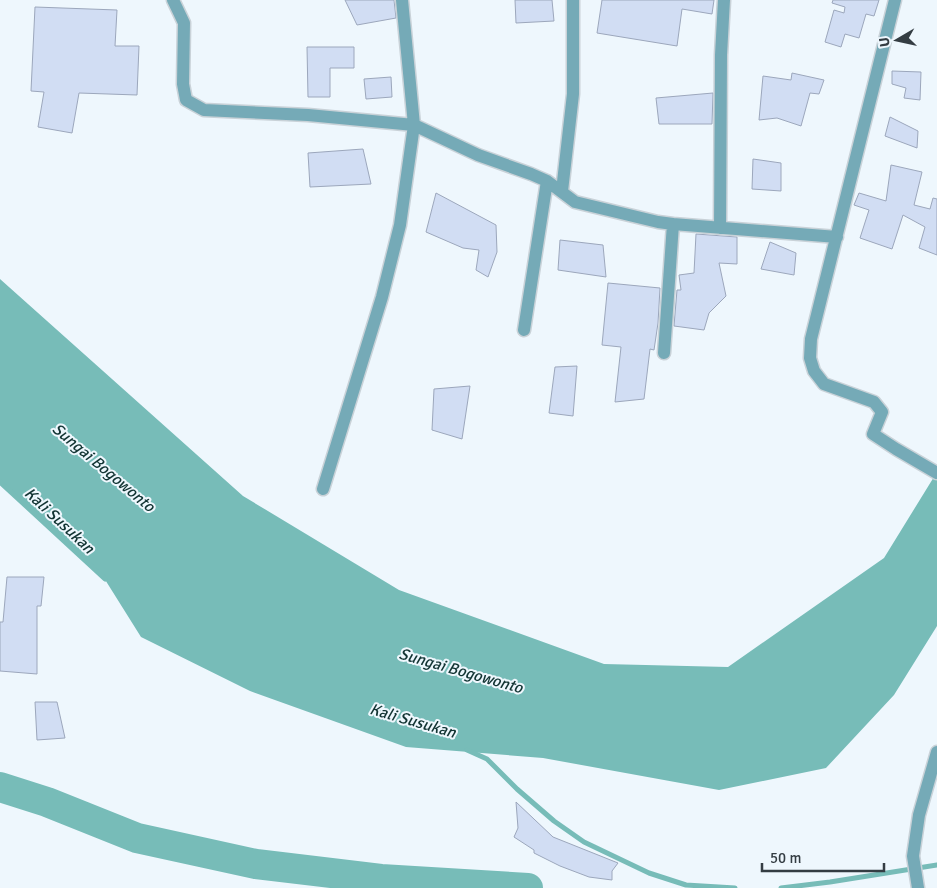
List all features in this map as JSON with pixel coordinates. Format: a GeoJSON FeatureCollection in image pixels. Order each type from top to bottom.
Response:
{"type":"FeatureCollection","features":[{"type":"Feature","properties":{"kind":"street"},"geometry":{"type":"LineString","coordinates":[[173,0],[184,23],[183,84],[186,100],[204,110],[414,125],[478,155],[547,181],[575,202],[658,222],[837,238]]}},
{"type":"Feature","properties":{"kind":"street"},"geometry":{"type":"LineString","coordinates":[[323,489],[382,297],[400,225],[414,125],[402,0]]}},
{"type":"Feature","properties":{"kind":"street"},"geometry":{"type":"LineString","coordinates":[[562,191],[573,94],[573,0]]}},
{"type":"Feature","properties":{"kind":"street"},"geometry":{"type":"LineString","coordinates":[[720,228],[721,55],[724,0]]}},
{"type":"Feature","properties":{"kind":"street"},"geometry":{"type":"LineString","coordinates":[[895,0],[811,339],[810,358],[814,371],[824,384],[874,402],[882,412],[874,434],[937,473]]}},
{"type":"Feature","properties":{"kind":"street"},"geometry":{"type":"LineString","coordinates":[[524,330],[547,181]]}},
{"type":"Feature","properties":{"kind":"street"},"geometry":{"type":"LineString","coordinates":[[664,353],[673,224]]}},
{"type":"Feature","properties":{"kind":"street"},"geometry":{"type":"LineString","coordinates":[[918,885],[913,856],[919,815],[937,752]]}},
{"type":"Feature","properties":{"kind":"water","name":"Sungai Bogowonto"},"geometry":{"type":"Polygon","coordinates":[[[0,279],[243,496],[399,590],[604,664],[728,667],[884,558],[937,472],[937,626],[894,695],[826,768],[719,790],[543,758],[406,747],[250,691],[141,637],[104,578],[0,481],[0,279]]]}},
{"type":"Feature","properties":{"kind":"building"},"geometry":{"type":"Polygon","coordinates":[[[345,0],[394,0],[396,18],[357,25],[345,0]]]}},
{"type":"Feature","properties":{"kind":"building"},"geometry":{"type":"Polygon","coordinates":[[[515,0],[552,0],[554,21],[516,23],[515,0]]]}},
{"type":"Feature","properties":{"kind":"building"},"geometry":{"type":"Polygon","coordinates":[[[602,0],[714,0],[712,14],[682,9],[677,46],[597,33],[602,0]]]}},
{"type":"Feature","properties":{"kind":"building"},"geometry":{"type":"Polygon","coordinates":[[[833,0],[879,0],[874,16],[866,14],[859,38],[845,34],[841,47],[825,42],[834,10],[844,13],[845,7],[832,3],[833,0]]]}},
{"type":"Feature","properties":{"kind":"building"},"geometry":{"type":"Polygon","coordinates":[[[35,7],[117,10],[115,46],[139,46],[137,95],[79,93],[72,133],[38,127],[44,92],[31,91],[35,7]]]}},
{"type":"Feature","properties":{"kind":"building"},"geometry":{"type":"Polygon","coordinates":[[[307,47],[354,47],[354,68],[330,68],[330,97],[308,97],[307,47]]]}},
{"type":"Feature","properties":{"kind":"building"},"geometry":{"type":"Polygon","coordinates":[[[892,71],[921,72],[920,100],[904,98],[906,88],[892,84],[892,71]]]}},
{"type":"Feature","properties":{"kind":"building"},"geometry":{"type":"Polygon","coordinates":[[[792,73],[824,80],[819,94],[810,93],[801,126],[777,118],[759,120],[763,76],[791,80],[792,73]]]}},
{"type":"Feature","properties":{"kind":"building"},"geometry":{"type":"Polygon","coordinates":[[[391,77],[392,97],[366,99],[364,79],[391,77]]]}},
{"type":"Feature","properties":{"kind":"building"},"geometry":{"type":"Polygon","coordinates":[[[713,93],[712,124],[659,124],[656,98],[713,93]]]}},
{"type":"Feature","properties":{"kind":"building"},"geometry":{"type":"Polygon","coordinates":[[[890,117],[918,131],[917,148],[885,136],[890,117]]]}},
{"type":"Feature","properties":{"kind":"building"},"geometry":{"type":"Polygon","coordinates":[[[363,149],[371,184],[310,187],[308,153],[363,149]]]}},
{"type":"Feature","properties":{"kind":"building"},"geometry":{"type":"Polygon","coordinates":[[[753,159],[781,163],[781,191],[752,189],[753,159]]]}},
{"type":"Feature","properties":{"kind":"building"},"geometry":{"type":"Polygon","coordinates":[[[891,165],[922,172],[914,205],[930,209],[933,198],[937,199],[937,255],[919,248],[925,227],[903,215],[892,249],[860,238],[869,210],[854,205],[859,193],[886,201],[891,165]]]}},
{"type":"Feature","properties":{"kind":"building"},"geometry":{"type":"Polygon","coordinates":[[[436,193],[496,225],[497,252],[488,277],[476,270],[479,250],[463,248],[426,232],[436,193]]]}},
{"type":"Feature","properties":{"kind":"building"},"geometry":{"type":"Polygon","coordinates":[[[696,234],[737,237],[737,264],[719,263],[726,296],[709,313],[704,330],[674,326],[677,290],[681,290],[679,275],[694,273],[696,234]]]}},
{"type":"Feature","properties":{"kind":"building"},"geometry":{"type":"Polygon","coordinates":[[[560,240],[603,245],[606,277],[558,270],[560,240]]]}},
{"type":"Feature","properties":{"kind":"building"},"geometry":{"type":"Polygon","coordinates":[[[770,242],[796,253],[794,275],[761,269],[770,242]]]}},
{"type":"Feature","properties":{"kind":"building"},"geometry":{"type":"Polygon","coordinates":[[[608,283],[660,288],[658,323],[654,350],[650,349],[644,399],[615,402],[621,347],[602,345],[608,283]]]}},
{"type":"Feature","properties":{"kind":"building"},"geometry":{"type":"Polygon","coordinates":[[[577,366],[573,416],[549,413],[555,367],[577,366]]]}},
{"type":"Feature","properties":{"kind":"building"},"geometry":{"type":"Polygon","coordinates":[[[470,386],[462,439],[432,430],[434,389],[470,386]]]}},
{"type":"Feature","properties":{"kind":"building"},"geometry":{"type":"Polygon","coordinates":[[[7,577],[44,577],[41,606],[37,606],[37,674],[0,671],[0,622],[3,622],[7,577]]]}},
{"type":"Feature","properties":{"kind":"building"},"geometry":{"type":"Polygon","coordinates":[[[35,702],[57,702],[65,738],[37,740],[35,702]]]}},
{"type":"Feature","properties":{"kind":"building"},"geometry":{"type":"Polygon","coordinates":[[[516,802],[553,837],[618,863],[612,871],[612,880],[589,877],[560,866],[534,853],[534,850],[514,837],[518,828],[516,802]]]}},
{"type":"Feature","properties":{"kind":"waterway","name":"Kali Susukan"},"geometry":{"type":"LineString","coordinates":[[0,482],[105,579]]}},
{"type":"Feature","properties":{"kind":"waterway","name":"Kali Susukan"},"geometry":{"type":"LineString","coordinates":[[467,750],[487,759],[517,789],[554,821],[584,842],[649,873],[686,885],[735,888]]}},
{"type":"Feature","properties":{"kind":"waterway"},"geometry":{"type":"LineString","coordinates":[[0,787],[47,802],[137,838],[256,864],[381,879],[528,888]]}},
{"type":"Feature","properties":{"kind":"waterway","name":"Kali Susukan"},"geometry":{"type":"LineString","coordinates":[[781,888],[937,865]]}}]}
